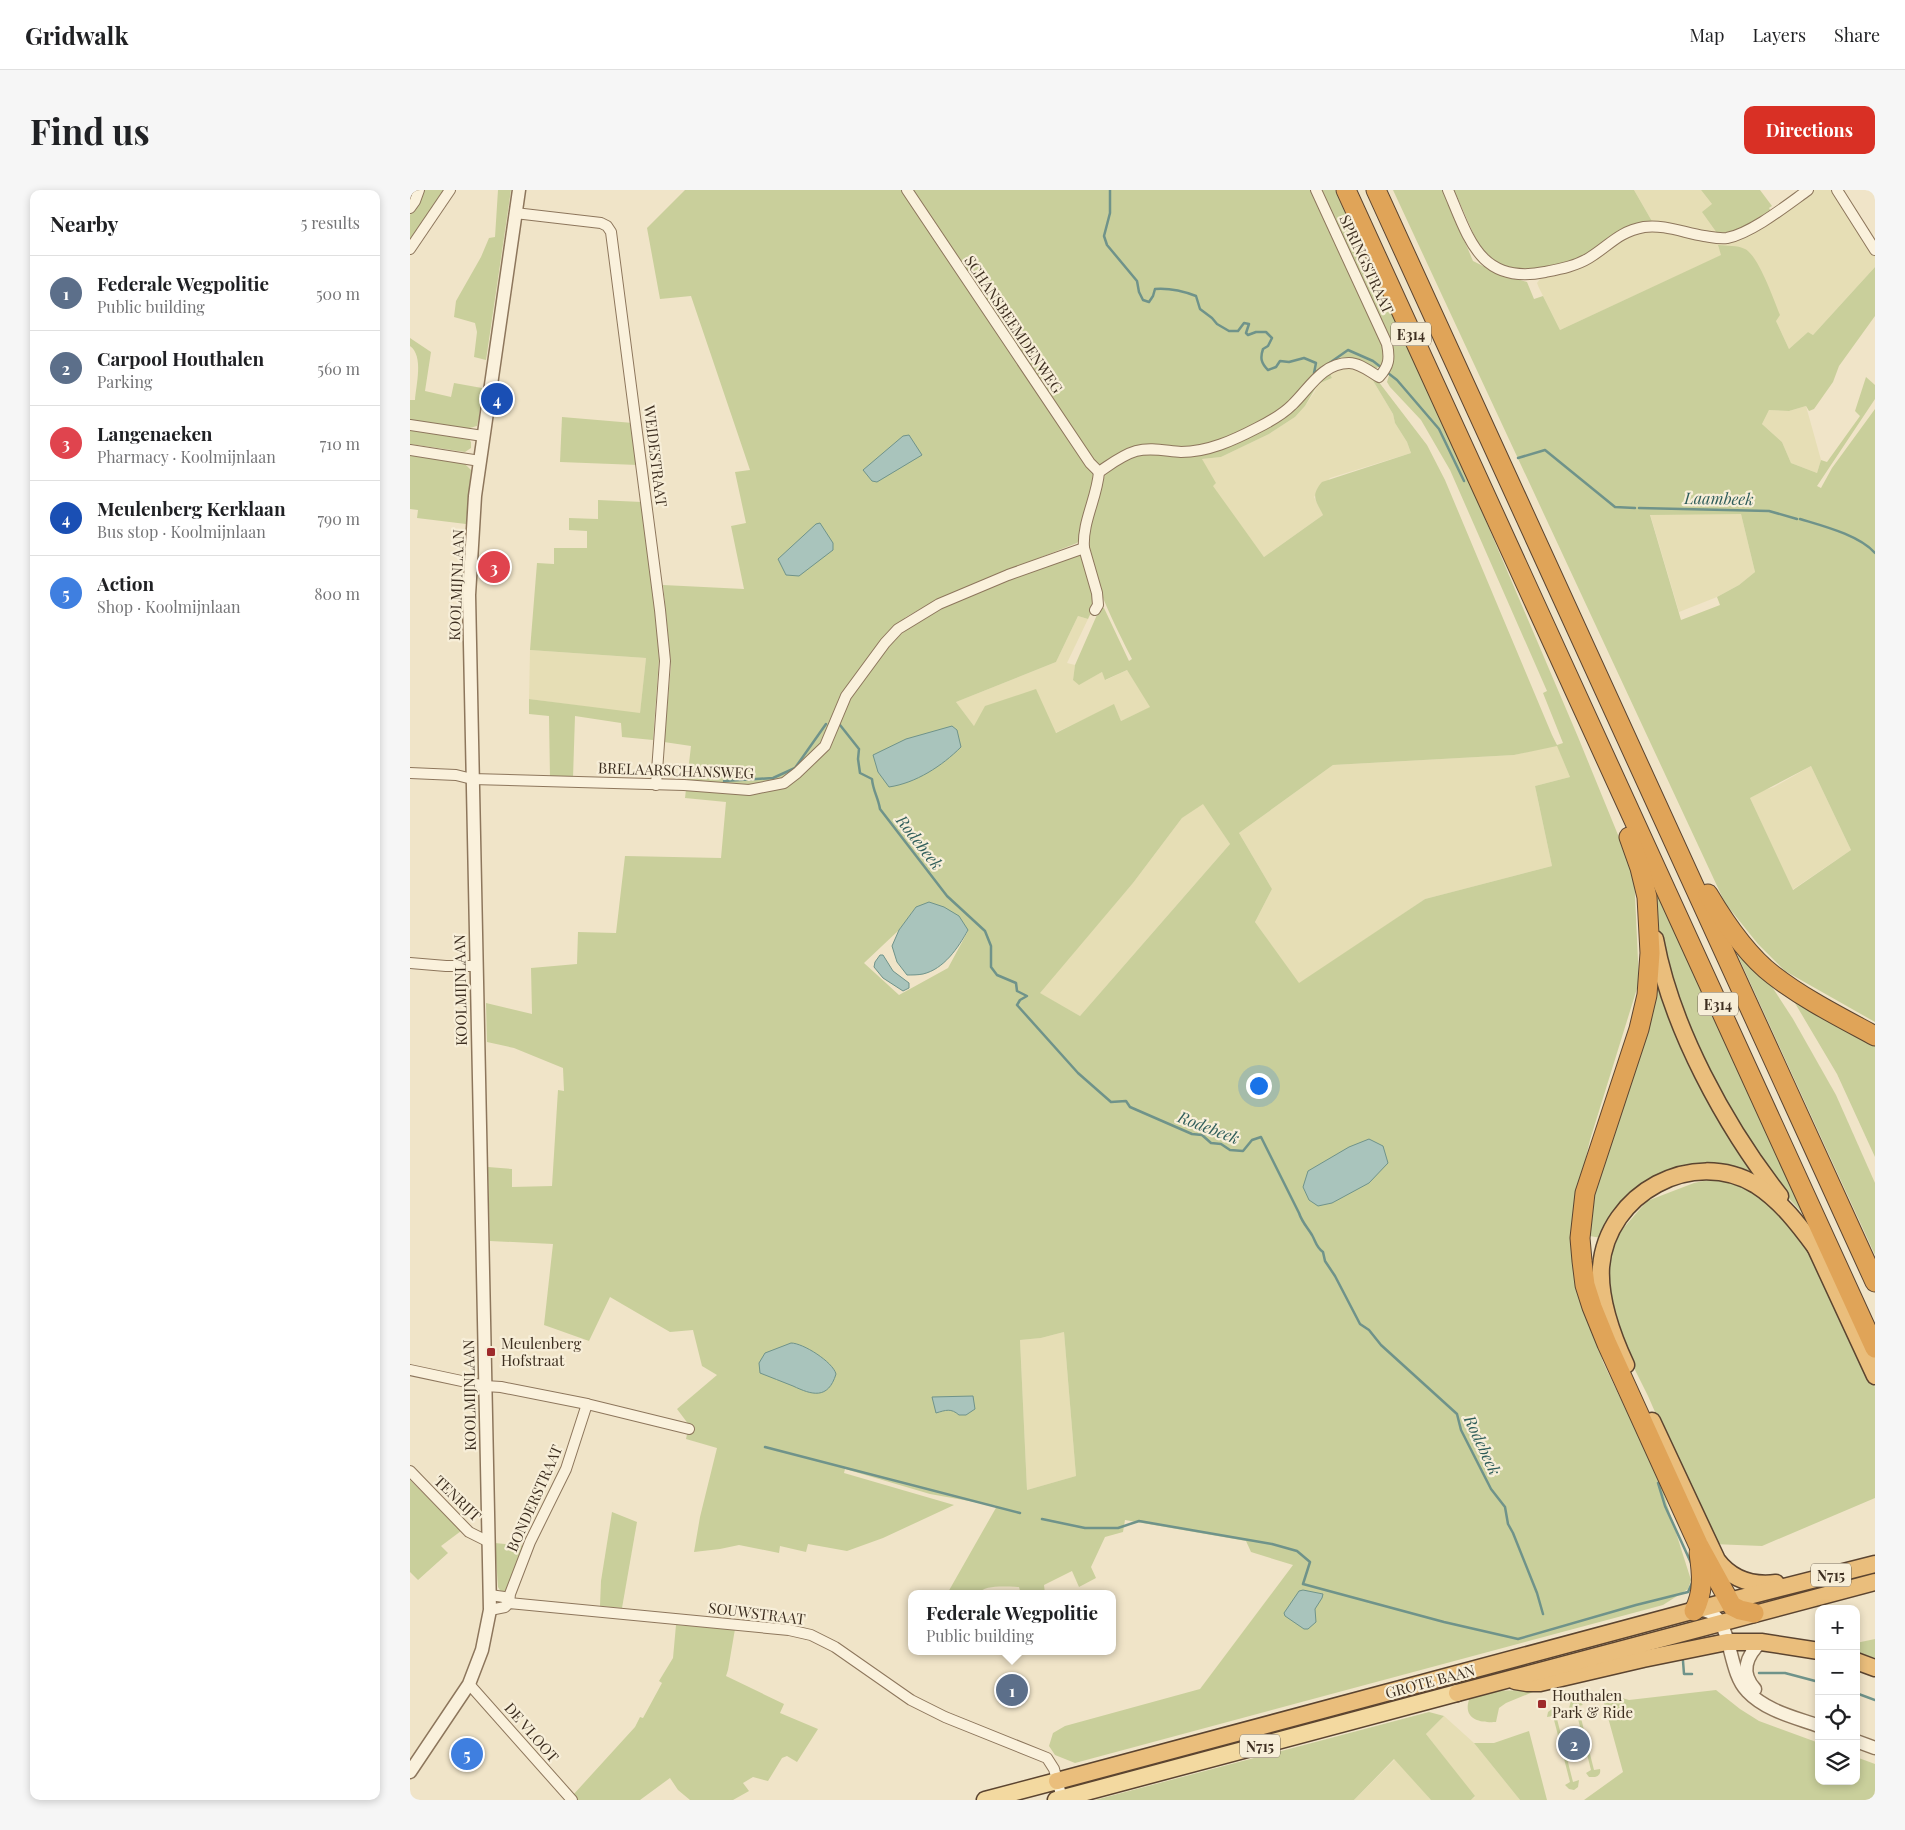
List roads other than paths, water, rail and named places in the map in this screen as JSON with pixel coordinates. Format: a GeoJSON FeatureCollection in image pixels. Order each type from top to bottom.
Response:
{"type":"FeatureCollection","features":[{"type":"Feature","properties":{"kind":"highway","name":"E314"},"geometry":{"type":"LineString","coordinates":[[1346,190],[1875,1348]]}},
{"type":"Feature","properties":{"kind":"highway","name":"E314"},"geometry":{"type":"LineString","coordinates":[[1376,190],[1875,1282]]}},
{"type":"Feature","properties":{"kind":"highway","name":"E314"},"geometry":{"type":"LineString","coordinates":[[1560,659],[1568,696],[1622,818],[1640,868],[1658,959],[1672,1002],[1706,1078],[1745,1148],[1805,1226],[1875,1376]]}},
{"type":"Feature","properties":{"kind":"highway","name":"E314"},"geometry":{"type":"LineString","coordinates":[[1683,862],[1702,880],[1709,895],[1731,929],[1759,962],[1772,974],[1809,1000],[1875,1036]]}},
{"type":"Feature","properties":{"kind":"highway","name":"E314"},"geometry":{"type":"LineString","coordinates":[[1647,897],[1650,953],[1647,994],[1637,1035],[1585,1193],[1580,1238],[1582,1261],[1585,1285],[1592,1308],[1698,1544],[1729,1601]]}},
{"type":"Feature","properties":{"kind":"highway","name":"E314"},"geometry":{"type":"LineString","coordinates":[[1787,1586],[1778,1583],[1762,1584],[1741,1580],[1730,1573],[1717,1560],[1616,1340],[1602,1293],[1601,1265],[1611,1232],[1632,1202],[1662,1181],[1676,1175],[1700,1171],[1734,1175],[1766,1192],[1783,1208],[1816,1248]]}},
{"type":"Feature","properties":{"kind":"highway","name":"E314"},"geometry":{"type":"LineString","coordinates":[[1697,1610],[1702,1586],[1698,1544]]}},
{"type":"Feature","properties":{"kind":"highway","name":"GROTE BAAN"},"geometry":{"type":"LineString","coordinates":[[1057,1781],[1729,1601],[1875,1564]]}},
{"type":"Feature","properties":{"kind":"highway","name":"GROTE BAAN"},"geometry":{"type":"LineString","coordinates":[[1457,1693],[1875,1582]]}},
{"type":"Feature","properties":{"kind":"highway"},"geometry":{"type":"LineString","coordinates":[[1729,1601],[1736,1608],[1754,1613]]}},
{"type":"Feature","properties":{"kind":"highway"},"geometry":{"type":"LineString","coordinates":[[1506,1679],[1527,1683],[1540,1683],[1643,1658],[1727,1642],[1761,1642],[1815,1650]]}},
{"type":"Feature","properties":{"kind":"highway"},"geometry":{"type":"LineString","coordinates":[[1860,1662],[1875,1668]]}},
{"type":"Feature","properties":{"kind":"main road","name":"GROTE BAAN"},"geometry":{"type":"LineString","coordinates":[[1059,1799],[1457,1693]]}},
{"type":"Feature","properties":{"kind":"main road","name":"GROTE BAAN"},"geometry":{"type":"LineString","coordinates":[[985,1800],[1057,1781]]}},
{"type":"Feature","properties":{"kind":"street"},"geometry":{"type":"LineString","coordinates":[[410,208],[419,190]]}},
{"type":"Feature","properties":{"kind":"street"},"geometry":{"type":"LineString","coordinates":[[410,250],[450,190]]}},
{"type":"Feature","properties":{"kind":"street","name":"KOOLMIJNLAAN"},"geometry":{"type":"LineString","coordinates":[[410,1772],[468,1684],[482,1650],[490,1610],[469,595],[475,496],[518,190]]}},
{"type":"Feature","properties":{"kind":"street","name":"SCHANSBEEMDENWEG"},"geometry":{"type":"LineString","coordinates":[[906,190],[1090,463],[1099,472]]}},
{"type":"Feature","properties":{"kind":"street","name":"SPRINGSTRAAT"},"geometry":{"type":"LineString","coordinates":[[1099,472],[1119,459],[1147,449],[1192,451],[1230,441],[1287,410],[1316,378],[1334,367],[1349,363],[1358,365],[1379,377],[1387,368],[1390,360],[1387,344],[1316,190]]}},
{"type":"Feature","properties":{"kind":"street"},"geometry":{"type":"LineString","coordinates":[[1448,190],[1469,239],[1477,252],[1488,263],[1497,268],[1509,273],[1530,275],[1579,263],[1624,233],[1647,227],[1669,229],[1714,238],[1726,238],[1737,235],[1768,218],[1808,190]]}},
{"type":"Feature","properties":{"kind":"street"},"geometry":{"type":"LineString","coordinates":[[1837,190],[1875,250]]}},
{"type":"Feature","properties":{"kind":"street","name":"WEIDESTRAAT"},"geometry":{"type":"LineString","coordinates":[[515,213],[601,223],[608,226],[611,232],[665,661],[656,785]]}},
{"type":"Feature","properties":{"kind":"street"},"geometry":{"type":"LineString","coordinates":[[410,425],[483,436]]}},
{"type":"Feature","properties":{"kind":"street"},"geometry":{"type":"LineString","coordinates":[[410,450],[480,461]]}},
{"type":"Feature","properties":{"kind":"street"},"geometry":{"type":"LineString","coordinates":[[1095,610],[1098,600],[1084,548],[1084,540],[1088,516],[1098,485],[1099,472]]}},
{"type":"Feature","properties":{"kind":"street","name":"BRELAARSCHANSWEG"},"geometry":{"type":"LineString","coordinates":[[410,773],[456,775],[472,779],[749,790],[784,783],[824,746],[846,696],[885,644],[898,630],[939,604],[1008,575],[1084,548]]}},
{"type":"Feature","properties":{"kind":"street"},"geometry":{"type":"LineString","coordinates":[[410,963],[476,966]]}},
{"type":"Feature","properties":{"kind":"street"},"geometry":{"type":"LineString","coordinates":[[410,1370],[587,1404],[689,1430]]}},
{"type":"Feature","properties":{"kind":"street","name":"BONDERSTRAAT"},"geometry":{"type":"LineString","coordinates":[[510,1604],[510,1594],[530,1542],[566,1469],[587,1404]]}},
{"type":"Feature","properties":{"kind":"street","name":"TENRIJT"},"geometry":{"type":"LineString","coordinates":[[410,1471],[469,1532],[488,1542]]}},
{"type":"Feature","properties":{"kind":"street","name":"SOUWSTRAAT"},"geometry":{"type":"LineString","coordinates":[[490,1595],[504,1597],[510,1604]]}},
{"type":"Feature","properties":{"kind":"street","name":"SOUWSTRAAT"},"geometry":{"type":"LineString","coordinates":[[490,1610],[510,1604],[789,1630],[811,1635],[835,1647],[911,1700],[945,1717],[1046,1758],[1054,1769],[1059,1799]]}},
{"type":"Feature","properties":{"kind":"street"},"geometry":{"type":"LineString","coordinates":[[1697,1610],[1714,1615],[1720,1623],[1737,1676],[1743,1687],[1768,1708],[1815,1725]]}},
{"type":"Feature","properties":{"kind":"street"},"geometry":{"type":"LineString","coordinates":[[1761,1642],[1749,1656],[1746,1669],[1751,1684],[1763,1698],[1768,1708]]}},
{"type":"Feature","properties":{"kind":"street","name":"DE VLOOT"},"geometry":{"type":"LineString","coordinates":[[468,1684],[572,1800]]}},
{"type":"Feature","properties":{"kind":"street"},"geometry":{"type":"LineString","coordinates":[[1860,1742],[1875,1748]]}},
{"type":"Feature","properties":{"kind":"water"},"geometry":{"type":"Polygon","coordinates":[[[909,435],[922,455],[877,482],[872,481],[863,470],[903,436],[909,435]]]}},
{"type":"Feature","properties":{"kind":"water"},"geometry":{"type":"Polygon","coordinates":[[[820,523],[833,543],[833,550],[799,576],[786,575],[778,559],[816,524],[820,523]]]}},
{"type":"Feature","properties":{"kind":"water"},"geometry":{"type":"Polygon","coordinates":[[[952,726],[957,730],[961,747],[946,761],[919,778],[889,787],[878,772],[873,755],[906,739],[952,726]]]}},
{"type":"Feature","properties":{"kind":"water"},"geometry":{"type":"Polygon","coordinates":[[[929,902],[944,907],[959,916],[968,930],[955,951],[944,963],[923,974],[907,975],[897,962],[892,946],[899,930],[916,907],[929,902]]]}},
{"type":"Feature","properties":{"kind":"water"},"geometry":{"type":"Polygon","coordinates":[[[880,955],[883,955],[893,971],[909,983],[909,988],[903,991],[883,978],[874,967],[880,955]]]}},
{"type":"Feature","properties":{"kind":"water"},"geometry":{"type":"Polygon","coordinates":[[[1369,1139],[1383,1146],[1388,1163],[1369,1183],[1332,1203],[1318,1206],[1309,1200],[1303,1187],[1308,1171],[1349,1147],[1369,1139]]]}},
{"type":"Feature","properties":{"kind":"water"},"geometry":{"type":"Polygon","coordinates":[[[791,1343],[803,1346],[817,1354],[834,1369],[836,1374],[833,1382],[824,1392],[807,1392],[760,1373],[759,1363],[765,1353],[791,1343]]]}},
{"type":"Feature","properties":{"kind":"water"},"geometry":{"type":"Polygon","coordinates":[[[973,1396],[975,1409],[966,1415],[959,1415],[948,1410],[936,1413],[932,1397],[973,1396]]]}},
{"type":"Feature","properties":{"kind":"water"},"geometry":{"type":"Polygon","coordinates":[[[1299,1591],[1323,1594],[1315,1609],[1316,1622],[1308,1629],[1304,1629],[1285,1616],[1284,1613],[1299,1591]]]}},
{"type":"Feature","properties":{"kind":"waterway","name":"Laambeek"},"geometry":{"type":"LineString","coordinates":[[1110,190],[1110,213],[1104,236],[1107,245],[1137,281],[1143,300],[1149,302],[1155,289],[1176,290],[1196,296],[1200,309],[1217,324],[1229,331],[1238,331],[1244,323],[1249,324],[1246,333],[1248,335],[1256,332],[1266,332],[1272,338],[1268,346],[1263,349],[1262,355],[1263,363],[1268,370],[1276,367],[1280,361],[1289,362],[1304,358],[1316,363],[1314,373],[1319,370]]}},
{"type":"Feature","properties":{"kind":"waterway","name":"Laambeek"},"geometry":{"type":"LineString","coordinates":[[1328,364],[1348,350],[1373,361],[1382,368]]}},
{"type":"Feature","properties":{"kind":"waterway","name":"Laambeek"},"geometry":{"type":"LineString","coordinates":[[1388,373],[1397,380],[1439,429],[1464,481]]}},
{"type":"Feature","properties":{"kind":"waterway","name":"Laambeek"},"geometry":{"type":"LineString","coordinates":[[1518,458],[1545,450],[1615,507],[1635,508]]}},
{"type":"Feature","properties":{"kind":"waterway","name":"Laambeek"},"geometry":{"type":"LineString","coordinates":[[1639,508],[1769,511],[1797,519]]}},
{"type":"Feature","properties":{"kind":"waterway","name":"Laambeek"},"geometry":{"type":"LineString","coordinates":[[1800,519],[1850,536],[1875,553]]}},
{"type":"Feature","properties":{"kind":"waterway"},"geometry":{"type":"LineString","coordinates":[[724,781],[773,778],[795,768],[826,724]]}},
{"type":"Feature","properties":{"kind":"waterway","name":"Rodebeek"},"geometry":{"type":"LineString","coordinates":[[840,725],[859,749],[860,773],[872,779],[880,809],[947,896],[985,931],[991,946],[991,967],[997,975],[1016,983],[1017,991],[1027,996],[1020,1000],[1017,1005],[1078,1073],[1111,1102],[1126,1101],[1130,1107],[1192,1134],[1202,1135],[1211,1143],[1221,1144],[1230,1150],[1243,1151],[1252,1140],[1261,1137],[1302,1219],[1317,1246],[1323,1252],[1325,1261],[1360,1324],[1369,1330],[1381,1345],[1457,1414],[1461,1430],[1491,1489],[1505,1507],[1508,1524],[1537,1593],[1543,1614]]}},
{"type":"Feature","properties":{"kind":"waterway"},"geometry":{"type":"LineString","coordinates":[[765,1447],[1020,1513]]}},
{"type":"Feature","properties":{"kind":"waterway"},"geometry":{"type":"LineString","coordinates":[[1658,1483],[1665,1506],[1692,1565]]}},
{"type":"Feature","properties":{"kind":"waterway"},"geometry":{"type":"LineString","coordinates":[[1042,1519],[1085,1528],[1118,1528],[1139,1521],[1272,1544],[1297,1551],[1310,1562],[1303,1584],[1444,1622],[1518,1639],[1688,1592],[1692,1583]]}},
{"type":"Feature","properties":{"kind":"waterway"},"geometry":{"type":"LineString","coordinates":[[1683,1661],[1684,1674],[1692,1674]]}},
{"type":"Feature","properties":{"kind":"waterway"},"geometry":{"type":"LineString","coordinates":[[1759,1673],[1785,1673],[1815,1681]]}},
{"type":"Feature","properties":{"kind":"waterway"},"geometry":{"type":"LineString","coordinates":[[1860,1694],[1875,1700]]}},
{"type":"Feature","properties":{"kind":"place","name":"Meulenberg Kerklaan"},"geometry":{"type":"Point","coordinates":[497,399]}},
{"type":"Feature","properties":{"kind":"place","name":"Langenaeken"},"geometry":{"type":"Point","coordinates":[494,567]}},
{"type":"Feature","properties":{"kind":"place","name":"Meulenberg Hofstraat"},"geometry":{"type":"Point","coordinates":[491,1352]}},
{"type":"Feature","properties":{"kind":"place","name":"Federale Wegpolitie"},"geometry":{"type":"Point","coordinates":[1012,1690]}},
{"type":"Feature","properties":{"kind":"place","name":"Houthalen Park & Ride"},"geometry":{"type":"Point","coordinates":[1542,1704]}},
{"type":"Feature","properties":{"kind":"place","name":"Carpool Houthalen"},"geometry":{"type":"Point","coordinates":[1574,1744]}},
{"type":"Feature","properties":{"kind":"place","name":"Action"},"geometry":{"type":"Point","coordinates":[467,1754]}}]}
